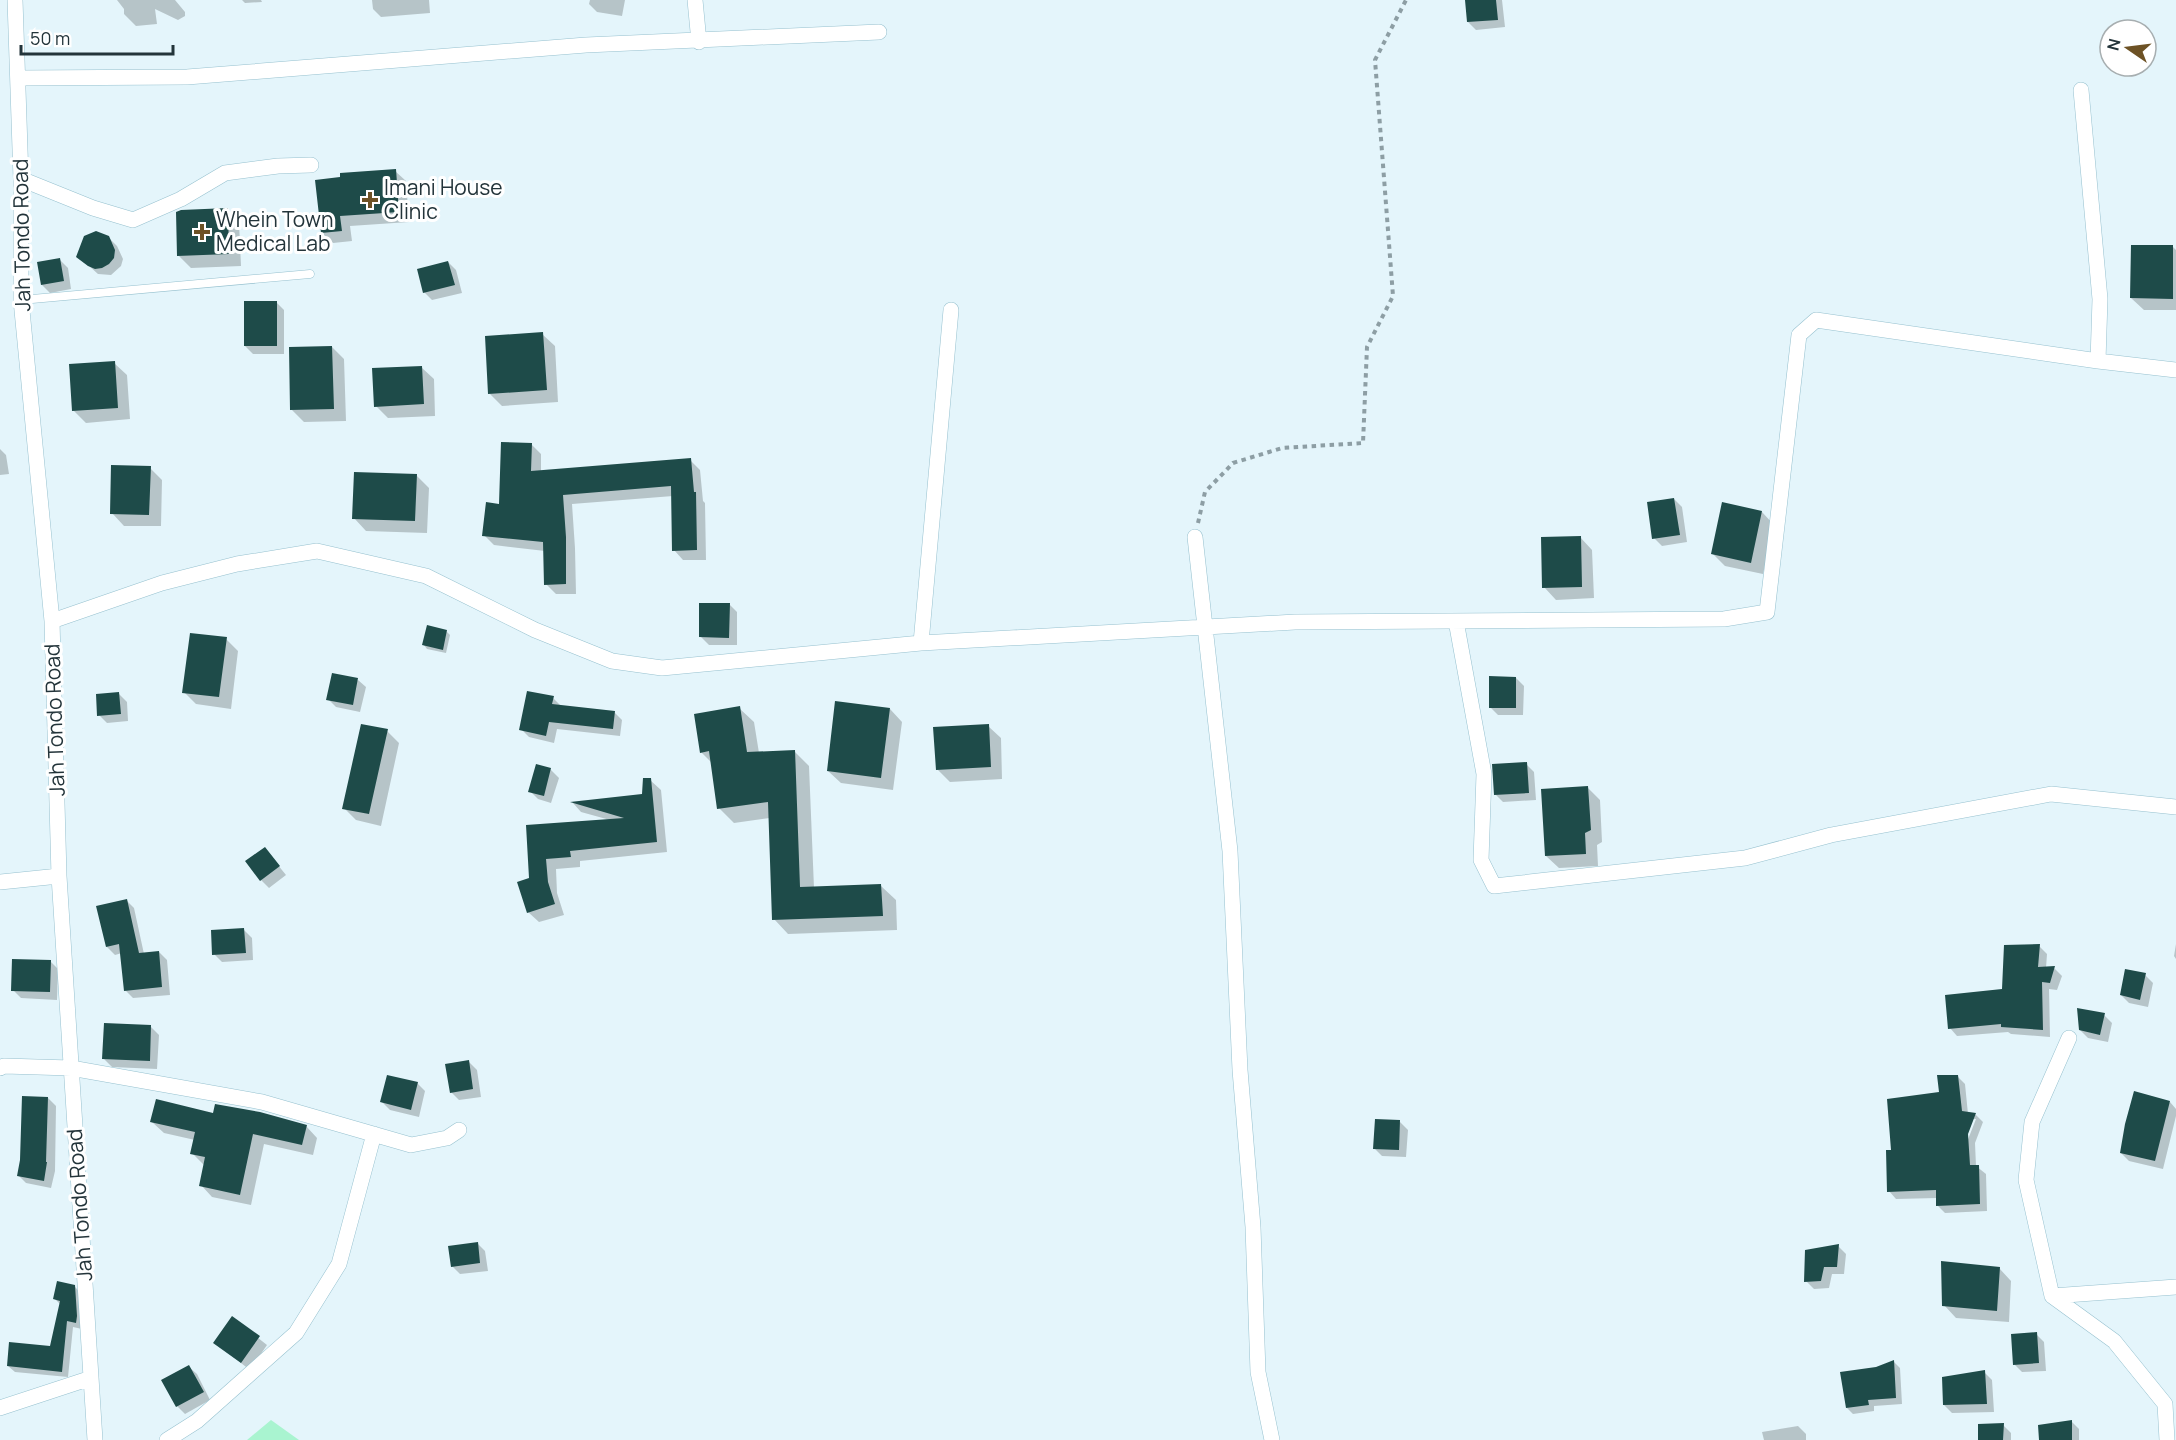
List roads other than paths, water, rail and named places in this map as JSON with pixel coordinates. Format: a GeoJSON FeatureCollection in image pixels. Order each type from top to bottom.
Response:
{"type":"FeatureCollection","features":[{"type":"Feature","properties":{"kind":"street","name":"Jah Tondo Road"},"geometry":{"type":"LineString","coordinates":[[15,0],[21,179],[21,300],[52,621],[59,876],[95,1440]]}},
{"type":"Feature","properties":{"kind":"street"},"geometry":{"type":"LineString","coordinates":[[695,0],[699,42]]}},
{"type":"Feature","properties":{"kind":"street"},"geometry":{"type":"LineString","coordinates":[[18,78],[187,77],[586,45],[699,42],[879,32]]}},
{"type":"Feature","properties":{"kind":"street"},"geometry":{"type":"LineString","coordinates":[[2081,90],[2100,299],[2098,361]]}},
{"type":"Feature","properties":{"kind":"street"},"geometry":{"type":"LineString","coordinates":[[21,179],[93,208],[134,220],[181,199],[225,173],[278,166],[311,165]]}},
{"type":"Feature","properties":{"kind":"street"},"geometry":{"type":"LineString","coordinates":[[921,643],[951,310]]}},
{"type":"Feature","properties":{"kind":"street"},"geometry":{"type":"LineString","coordinates":[[52,621],[162,583],[237,564],[318,551],[426,576],[535,630],[612,661],[662,668],[921,643],[1295,622],[1724,619],[1767,612],[1799,335],[1816,320],[2098,361],[2176,370]]}},
{"type":"Feature","properties":{"kind":"street"},"geometry":{"type":"LineString","coordinates":[[1195,537],[1230,851],[1240,1070],[1253,1227],[1258,1372],[1272,1440]]}},
{"type":"Feature","properties":{"kind":"street"},"geometry":{"type":"LineString","coordinates":[[1456,621],[1485,774],[1481,860],[1494,886],[1745,858],[1831,835],[2051,794],[2176,807]]}},
{"type":"Feature","properties":{"kind":"street"},"geometry":{"type":"LineString","coordinates":[[0,882],[59,876]]}},
{"type":"Feature","properties":{"kind":"street"},"geometry":{"type":"LineString","coordinates":[[2069,1038],[2032,1122],[2026,1180],[2052,1296],[2114,1341],[2165,1404],[2167,1440]]}},
{"type":"Feature","properties":{"kind":"street"},"geometry":{"type":"LineString","coordinates":[[0,1068],[4,1066],[71,1068],[262,1102],[411,1144],[447,1138],[459,1130]]}},
{"type":"Feature","properties":{"kind":"street"},"geometry":{"type":"LineString","coordinates":[[167,1440],[197,1421],[296,1333],[339,1264],[374,1134]]}},
{"type":"Feature","properties":{"kind":"street"},"geometry":{"type":"LineString","coordinates":[[2052,1296],[2176,1287]]}},
{"type":"Feature","properties":{"kind":"street"},"geometry":{"type":"LineString","coordinates":[[0,1408],[91,1378]]}},
{"type":"Feature","properties":{"kind":"lane"},"geometry":{"type":"LineString","coordinates":[[21,300],[310,274]]}},
{"type":"Feature","properties":{"kind":"place","name":"Imani House Clinic"},"geometry":{"type":"Point","coordinates":[370,200]}},
{"type":"Feature","properties":{"kind":"place","name":"Whein Town Medical Lab"},"geometry":{"type":"Point","coordinates":[202,232]}}]}
